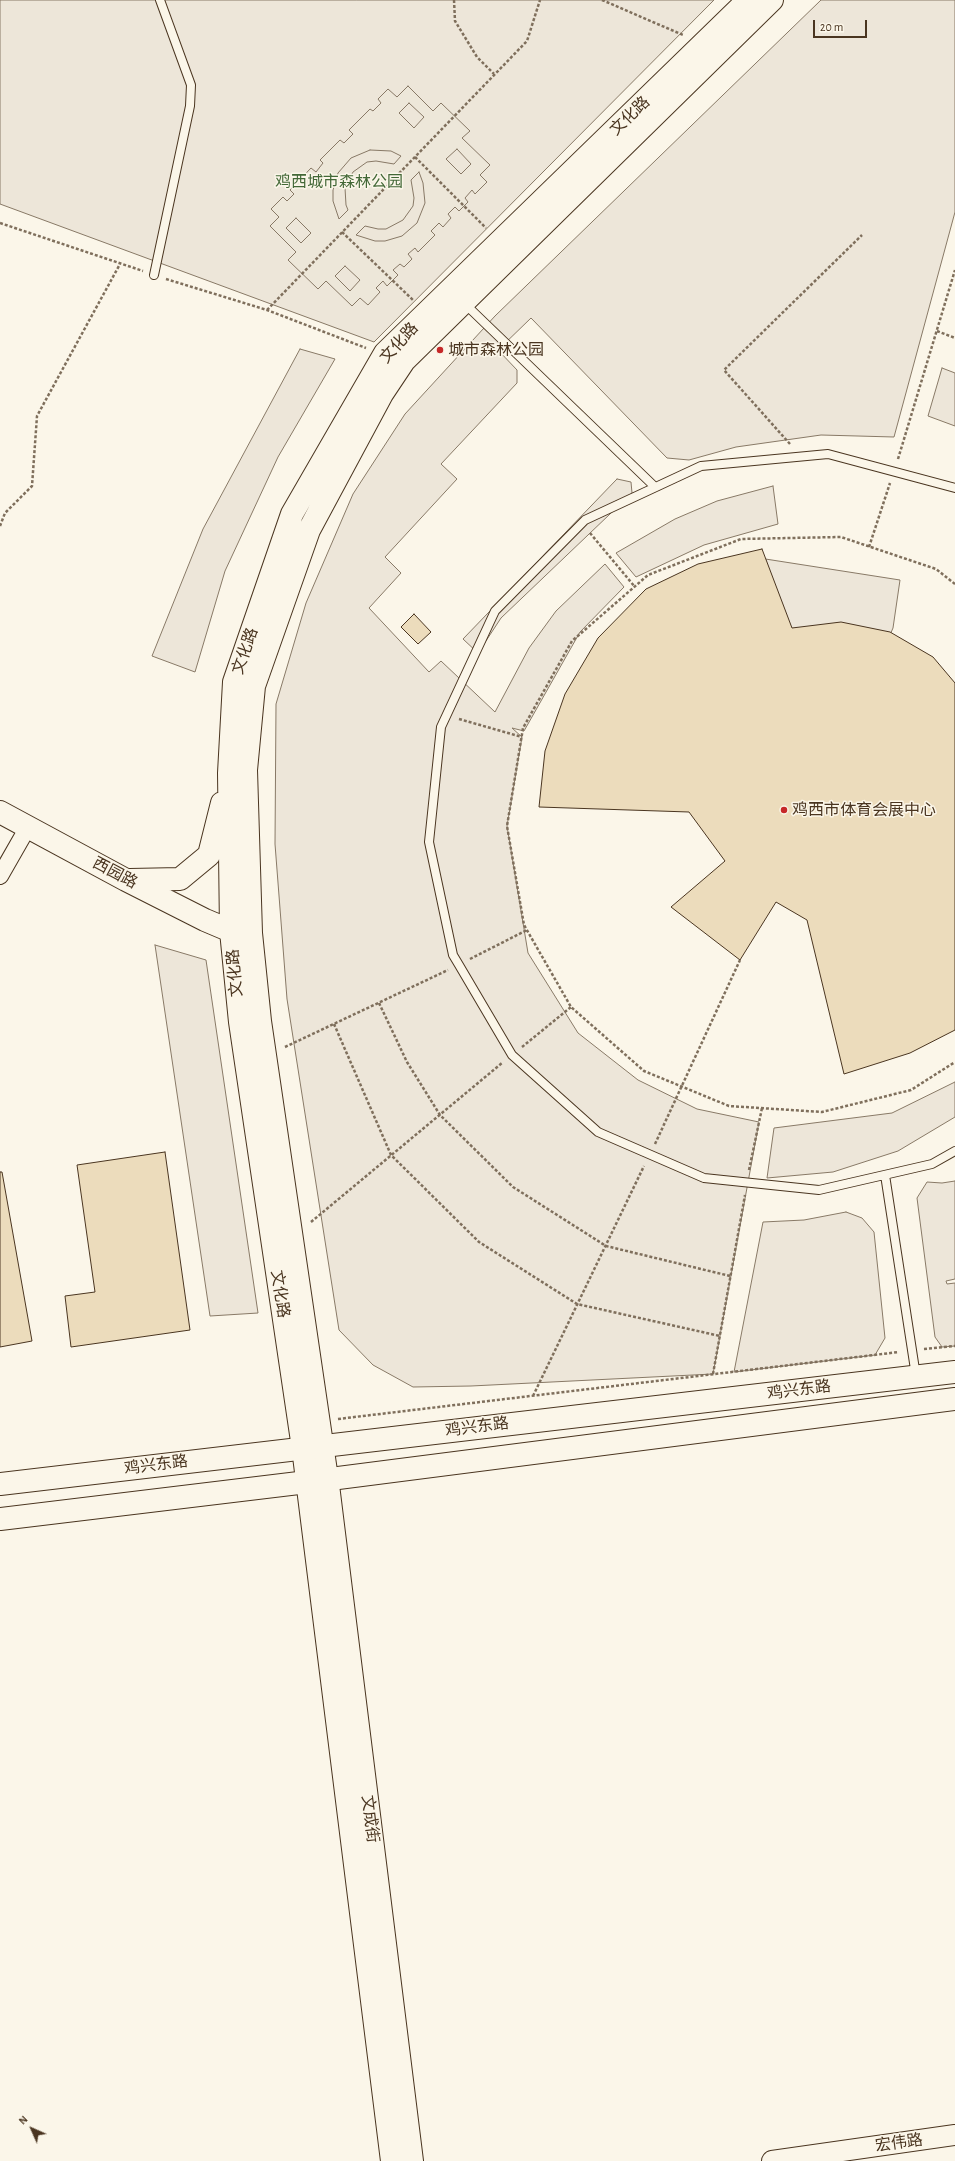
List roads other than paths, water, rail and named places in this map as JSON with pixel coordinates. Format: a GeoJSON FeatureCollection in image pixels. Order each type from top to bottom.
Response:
{"type":"FeatureCollection","features":[{"type":"Feature","properties":{"kind":"main road","name":"文化路"},"geometry":{"type":"LineString","coordinates":[[312,1446],[318,1422],[260,1021],[241,932],[230,773],[234,682],[292,514],[386,353],[748,0]]}},
{"type":"Feature","properties":{"kind":"main road","name":"文化路"},"geometry":{"type":"LineString","coordinates":[[317,1480],[240,1022],[246,770],[254,686],[309,530],[382,394],[404,361],[772,0]]}},
{"type":"Feature","properties":{"kind":"main road"},"geometry":{"type":"LineString","coordinates":[[126,880],[180,879],[209,855],[230,773]]}},
{"type":"Feature","properties":{"kind":"main road","name":"西园路"},"geometry":{"type":"LineString","coordinates":[[0,812],[126,880],[205,920],[241,932]]}},
{"type":"Feature","properties":{"kind":"main road","name":"鸡兴东路"},"geometry":{"type":"LineString","coordinates":[[0,1484],[312,1446],[955,1372]]}},
{"type":"Feature","properties":{"kind":"main road","name":"鸡兴东路"},"geometry":{"type":"LineString","coordinates":[[0,1519],[955,1399]]}},
{"type":"Feature","properties":{"kind":"main road","name":"文成街"},"geometry":{"type":"LineString","coordinates":[[317,1480],[392,2161]]}},
{"type":"Feature","properties":{"kind":"main road","name":"文成街"},"geometry":{"type":"LineString","coordinates":[[317,1480],[412,2161]]}},
{"type":"Feature","properties":{"kind":"street"},"geometry":{"type":"LineString","coordinates":[[0,876],[28,827]]}},
{"type":"Feature","properties":{"kind":"street","name":"宏伟路"},"geometry":{"type":"LineString","coordinates":[[772,2161],[955,2135]]}},
{"type":"Feature","properties":{"kind":"lane"},"geometry":{"type":"LineString","coordinates":[[154,275],[190,106],[191,85],[160,0]]}},
{"type":"Feature","properties":{"kind":"lane"},"geometry":{"type":"LineString","coordinates":[[463,302],[655,487]]}},
{"type":"Feature","properties":{"kind":"lane"},"geometry":{"type":"LineString","coordinates":[[955,488],[828,454],[801,456],[701,466],[655,487],[582,524],[495,611],[441,727],[429,842],[453,955],[512,1055],[598,1132],[704,1178],[819,1190],[932,1164],[955,1151]]}},
{"type":"Feature","properties":{"kind":"lane"},"geometry":{"type":"LineString","coordinates":[[885,1175],[916,1376]]}},
{"type":"Feature","properties":{"kind":"place","name":"城市森林公园"},"geometry":{"type":"Point","coordinates":[440,350]}},
{"type":"Feature","properties":{"kind":"place","name":"鸡西市体育会展中心"},"geometry":{"type":"Point","coordinates":[784,810]}},
{"type":"Feature","properties":{"kind":"park label","name":"鸡西城市森林公园"},"geometry":{"type":"Point","coordinates":[339,182]}}]}
